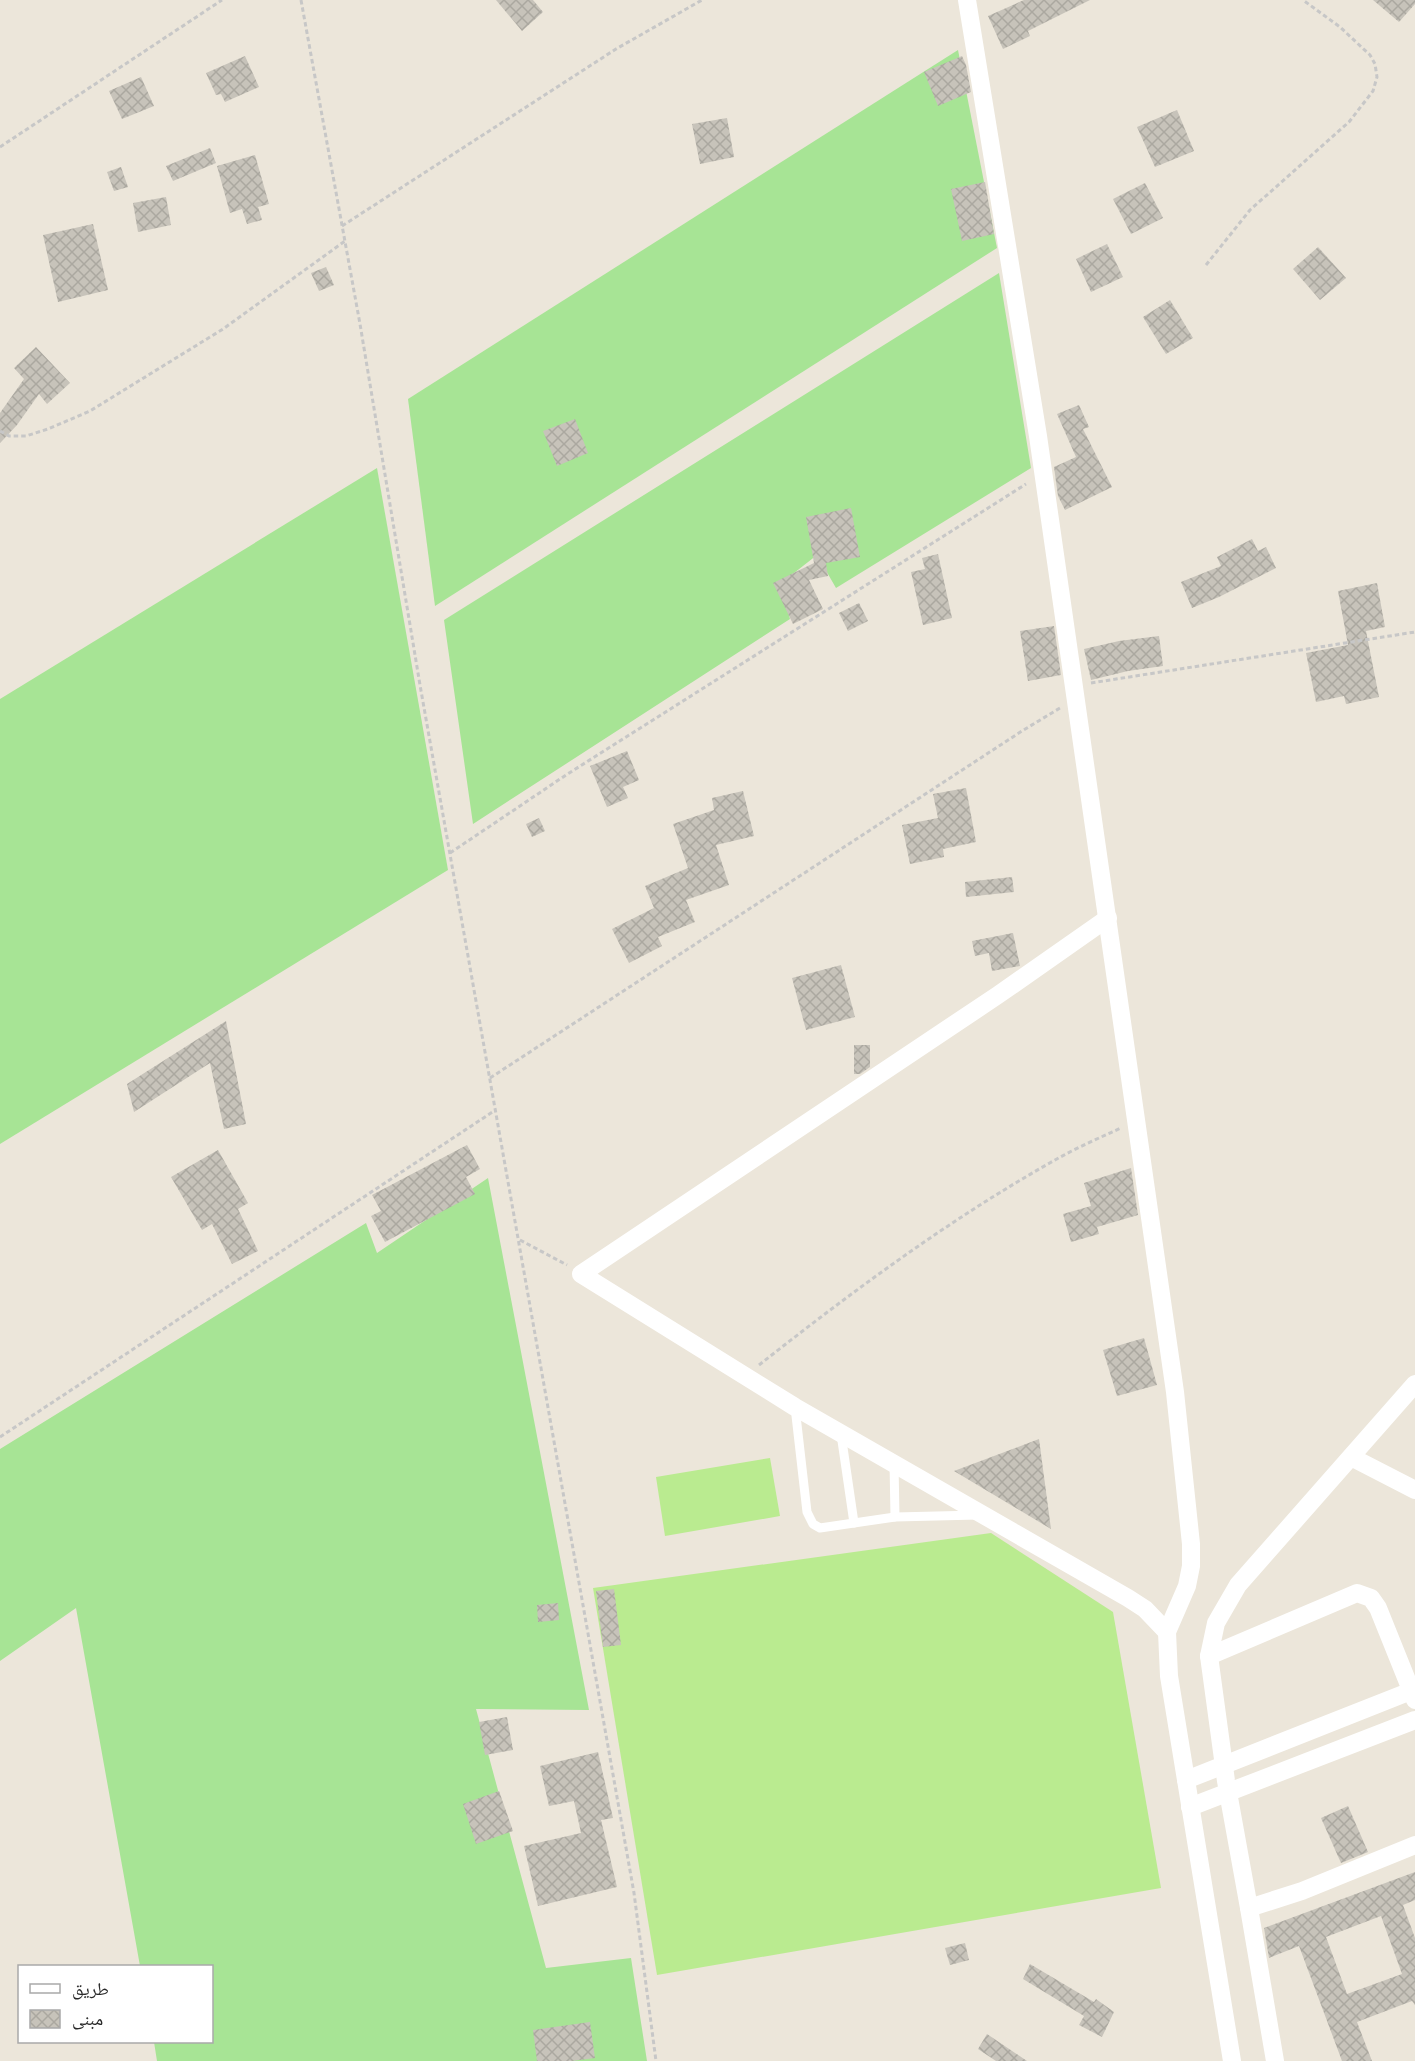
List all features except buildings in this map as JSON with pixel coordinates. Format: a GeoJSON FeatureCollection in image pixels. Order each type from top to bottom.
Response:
{"type":"FeatureCollection","features":[{"type":"Feature","properties":{"kind":"street"},"geometry":{"type":"LineString","coordinates":[[968,0],[1076,693],[1175,1392],[1191,1544],[1191,1566],[1187,1586],[1167,1632],[1169,1676],[1232,2061]]}},
{"type":"Feature","properties":{"kind":"street"},"geometry":{"type":"LineString","coordinates":[[1108,918],[581,1274],[795,1407],[1128,1598],[1167,1632]]}},
{"type":"Feature","properties":{"kind":"street"},"geometry":{"type":"LineString","coordinates":[[1275,2061],[1228,1792],[1209,1656],[1216,1623],[1238,1585],[1415,1384]]}},
{"type":"Feature","properties":{"kind":"street"},"geometry":{"type":"LineString","coordinates":[[1351,1457],[1415,1490]]}},
{"type":"Feature","properties":{"kind":"street"},"geometry":{"type":"LineString","coordinates":[[1186,1780],[1413,1696],[1409,1668],[1378,1608],[1371,1598],[1357,1593],[1209,1656]]}},
{"type":"Feature","properties":{"kind":"street"},"geometry":{"type":"LineString","coordinates":[[1190,1807],[1415,1720]]}},
{"type":"Feature","properties":{"kind":"street"},"geometry":{"type":"LineString","coordinates":[[1249,1908],[1302,1891],[1415,1845]]}},
{"type":"Feature","properties":{"kind":"lane"},"geometry":{"type":"LineString","coordinates":[[795,1407],[807,1512],[810,1520],[820,1528],[895,1517],[980,1515]]}},
{"type":"Feature","properties":{"kind":"lane"},"geometry":{"type":"LineString","coordinates":[[841,1433],[854,1523]]}},
{"type":"Feature","properties":{"kind":"lane"},"geometry":{"type":"LineString","coordinates":[[894,1463],[895,1517]]}},
{"type":"Feature","properties":{"kind":"path"},"geometry":{"type":"LineString","coordinates":[[0,147],[222,0]]}},
{"type":"Feature","properties":{"kind":"path"},"geometry":{"type":"LineString","coordinates":[[301,0],[634,1893],[656,2061]]}},
{"type":"Feature","properties":{"kind":"path"},"geometry":{"type":"LineString","coordinates":[[342,226],[616,49],[702,0]]}},
{"type":"Feature","properties":{"kind":"path"},"geometry":{"type":"LineString","coordinates":[[1206,265],[1250,210],[1349,122],[1372,91],[1377,77],[1370,55],[1340,27],[1303,0]]}},
{"type":"Feature","properties":{"kind":"path"},"geometry":{"type":"LineString","coordinates":[[0,431],[9,436],[26,436],[90,411],[223,329],[345,241]]}},
{"type":"Feature","properties":{"kind":"path"},"geometry":{"type":"LineString","coordinates":[[450,853],[567,775],[1043,473]]}},
{"type":"Feature","properties":{"kind":"path"},"geometry":{"type":"LineString","coordinates":[[490,1078],[1050,713],[1076,693],[1415,632]]}},
{"type":"Feature","properties":{"kind":"path"},"geometry":{"type":"LineString","coordinates":[[0,1437],[495,1110]]}},
{"type":"Feature","properties":{"kind":"path"},"geometry":{"type":"LineString","coordinates":[[745,1376],[837,1304],[954,1221],[1056,1159],[1137,1120]]}},
{"type":"Feature","properties":{"kind":"path"},"geometry":{"type":"LineString","coordinates":[[519,1239],[564,1262],[581,1274]]}},
{"type":"Feature","properties":{"kind":"green space"},"geometry":{"type":"Polygon","coordinates":[[[958,50],[997,248],[435,606],[408,399],[958,50]]]}},
{"type":"Feature","properties":{"kind":"green space"},"geometry":{"type":"Polygon","coordinates":[[[999,273],[1031,468],[836,588],[817,555],[780,584],[790,619],[473,824],[444,620],[999,273]]]}},
{"type":"Feature","properties":{"kind":"green space"},"geometry":{"type":"Polygon","coordinates":[[[377,468],[448,870],[0,1144],[0,699],[377,468]]]}},
{"type":"Feature","properties":{"kind":"green space"},"geometry":{"type":"Polygon","coordinates":[[[488,1178],[589,1710],[476,1709],[546,1968],[631,1958],[647,2061],[157,2061],[154,2043],[213,2043],[213,1965],[140,1965],[76,1608],[0,1661],[0,1449],[366,1223],[377,1253],[488,1178]]]}},
{"type":"Feature","properties":{"kind":"green space"},"geometry":{"type":"Polygon","coordinates":[[[770,1458],[780,1516],[665,1536],[656,1477],[770,1458]]]}},
{"type":"Feature","properties":{"kind":"green space"},"geometry":{"type":"Polygon","coordinates":[[[991,1533],[1113,1612],[1161,1888],[657,1975],[593,1588],[991,1533]]]}}]}
